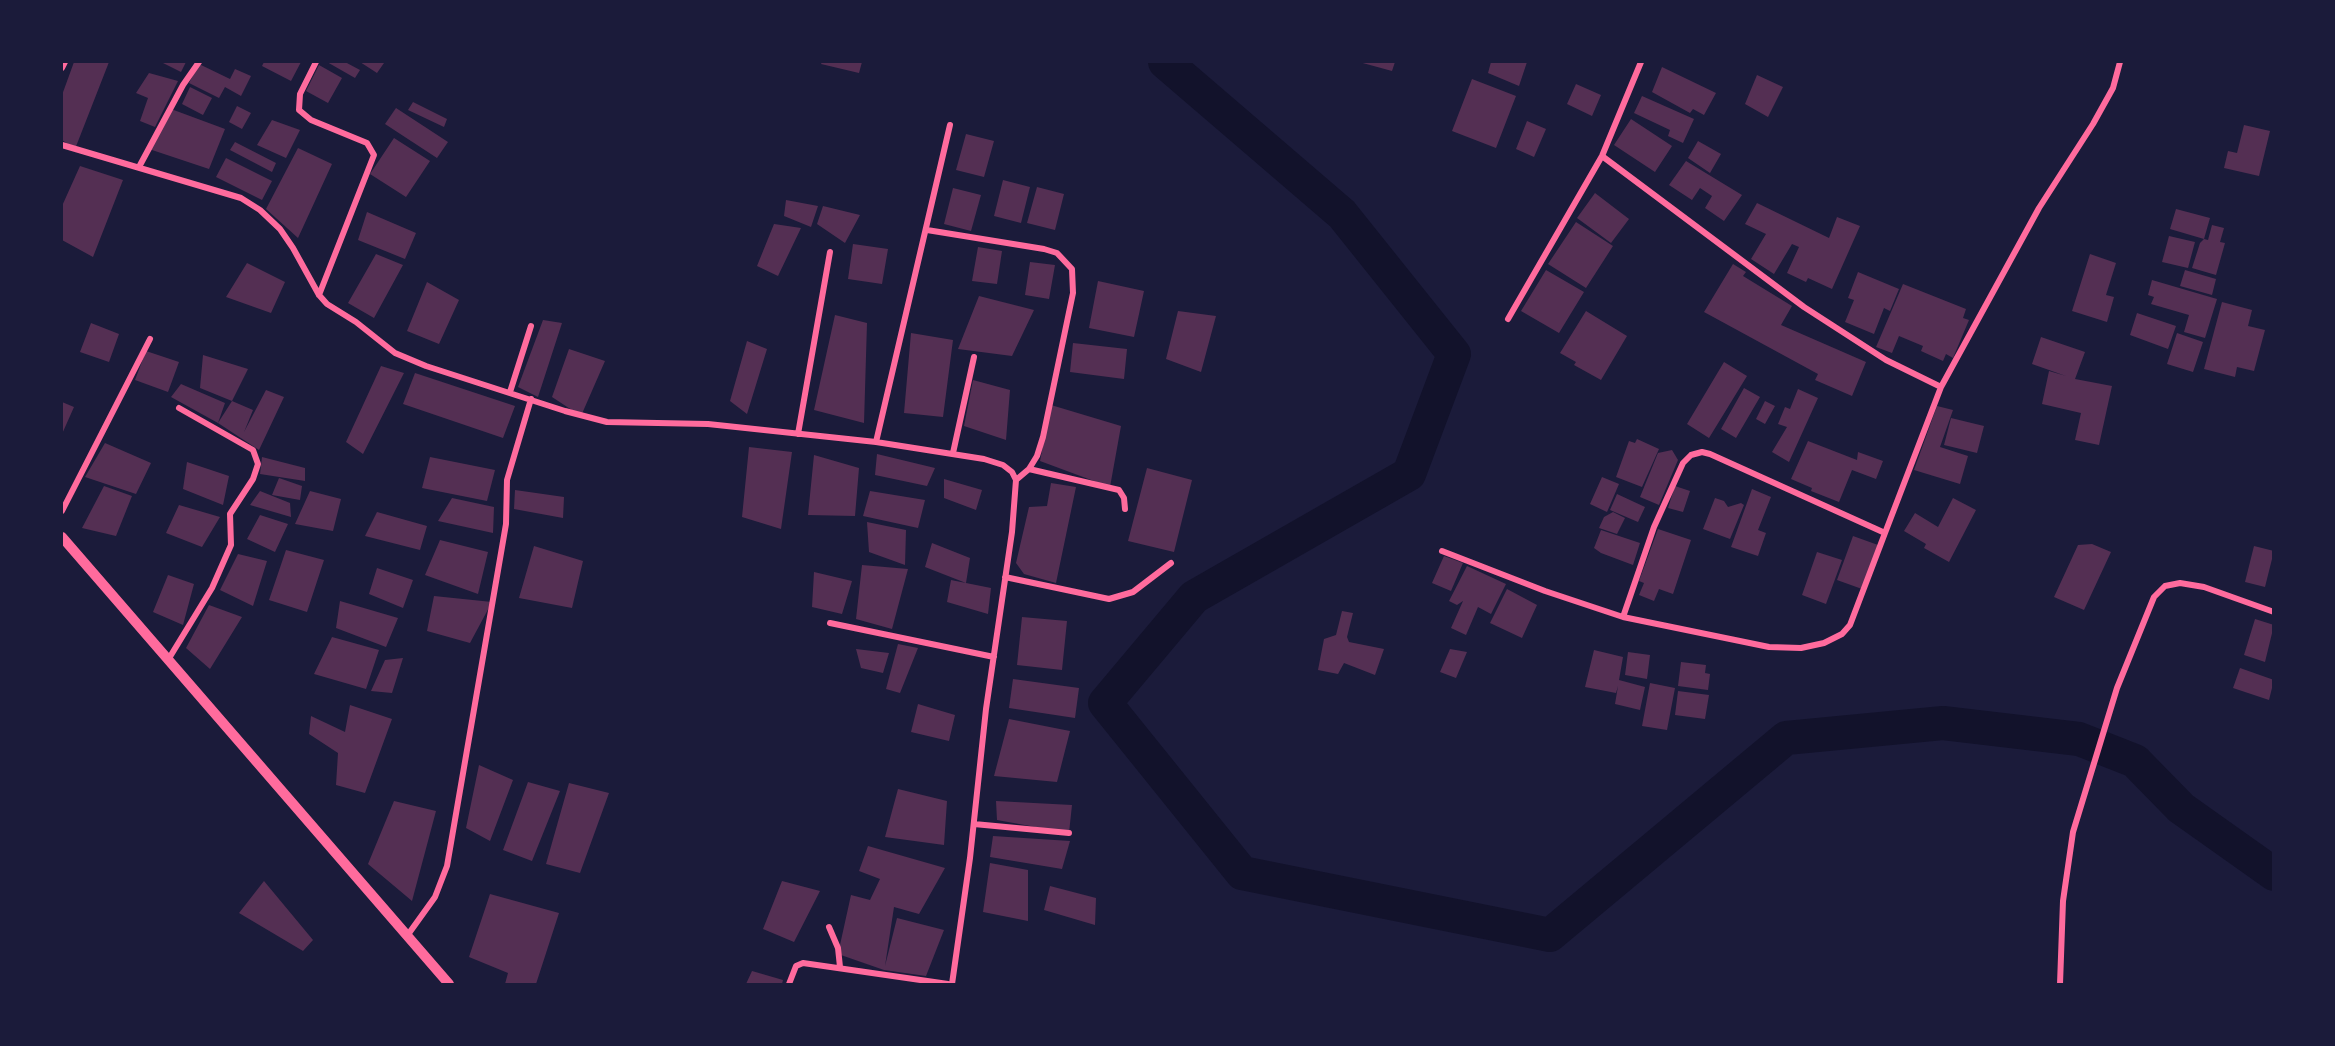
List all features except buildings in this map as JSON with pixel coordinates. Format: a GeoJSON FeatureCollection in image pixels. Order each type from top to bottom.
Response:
{"type":"FeatureCollection","features":[{"type":"Feature","properties":{"kind":"street"},"geometry":{"type":"LineString","coordinates":[[62,68],[65,62]]}},
{"type":"Feature","properties":{"kind":"street"},"geometry":{"type":"LineString","coordinates":[[139,167],[183,85],[200,62]]}},
{"type":"Feature","properties":{"kind":"street"},"geometry":{"type":"LineString","coordinates":[[316,62],[300,94],[299,110],[310,120],[367,143],[374,155],[319,295]]}},
{"type":"Feature","properties":{"kind":"street"},"geometry":{"type":"LineString","coordinates":[[1508,319],[1602,156],[1641,62]]}},
{"type":"Feature","properties":{"kind":"street"},"geometry":{"type":"LineString","coordinates":[[1442,551],[1545,591],[1623,617],[1769,647],[1801,648],[1824,643],[1842,634],[1850,625],[1941,387],[2039,208],[2113,88],[2120,62]]}},
{"type":"Feature","properties":{"kind":"street"},"geometry":{"type":"LineString","coordinates":[[876,442],[902,322],[927,230],[950,125]]}},
{"type":"Feature","properties":{"kind":"street"},"geometry":{"type":"LineString","coordinates":[[62,144],[241,198],[260,210],[280,229],[294,248],[319,295],[327,304],[356,322],[401,356],[607,422],[708,423],[876,442],[953,453],[1003,465],[1012,472],[1016,480],[1005,577],[974,824],[950,984],[803,963],[796,966],[789,984]]}},
{"type":"Feature","properties":{"kind":"street"},"geometry":{"type":"LineString","coordinates":[[1602,156],[1804,307],[1886,360],[1941,387]]}},
{"type":"Feature","properties":{"kind":"street"},"geometry":{"type":"LineString","coordinates":[[927,230],[1044,249],[1057,253],[1072,269],[1073,293],[1054,391],[1037,456],[1029,469],[1016,480]]}},
{"type":"Feature","properties":{"kind":"street"},"geometry":{"type":"LineString","coordinates":[[798,434],[830,252]]}},
{"type":"Feature","properties":{"kind":"street"},"geometry":{"type":"LineString","coordinates":[[510,392],[531,326]]}},
{"type":"Feature","properties":{"kind":"street"},"geometry":{"type":"LineString","coordinates":[[62,511],[150,339]]}},
{"type":"Feature","properties":{"kind":"street"},"geometry":{"type":"LineString","coordinates":[[953,453],[974,357]]}},
{"type":"Feature","properties":{"kind":"street"},"geometry":{"type":"LineString","coordinates":[[407,936],[435,897],[447,866],[506,524],[507,480],[531,399]]}},
{"type":"Feature","properties":{"kind":"street"},"geometry":{"type":"LineString","coordinates":[[168,661],[212,588],[231,545],[230,514],[253,479],[258,464],[253,450],[179,408]]}},
{"type":"Feature","properties":{"kind":"street"},"geometry":{"type":"LineString","coordinates":[[1623,617],[1654,527],[1683,463],[1691,455],[1702,452],[1710,454],[1885,533]]}},
{"type":"Feature","properties":{"kind":"street"},"geometry":{"type":"LineString","coordinates":[[1029,469],[1119,490],[1124,498],[1125,509]]}},
{"type":"Feature","properties":{"kind":"street"},"geometry":{"type":"LineString","coordinates":[[62,537],[449,984]]}},
{"type":"Feature","properties":{"kind":"street"},"geometry":{"type":"LineString","coordinates":[[1005,577],[1109,599],[1133,592],[1171,563]]}},
{"type":"Feature","properties":{"kind":"street"},"geometry":{"type":"LineString","coordinates":[[2060,984],[2062,901],[2073,832],[2109,715],[2142,622],[2154,597],[2165,586],[2180,583],[2204,587],[2274,612]]}},
{"type":"Feature","properties":{"kind":"street"},"geometry":{"type":"LineString","coordinates":[[830,623],[994,657]]}},
{"type":"Feature","properties":{"kind":"street"},"geometry":{"type":"LineString","coordinates":[[974,824],[1069,833]]}},
{"type":"Feature","properties":{"kind":"street"},"geometry":{"type":"LineString","coordinates":[[829,927],[838,948],[840,967]]}},
{"type":"Feature","properties":{"kind":"waterway"},"geometry":{"type":"LineString","coordinates":[[1165,62],[1342,214],[1454,354],[1409,474],[1194,597],[1105,703],[1242,873],[1550,935],[1786,738],[1943,723],[2079,739],[2135,761],[2181,808],[2274,874]]}}]}
